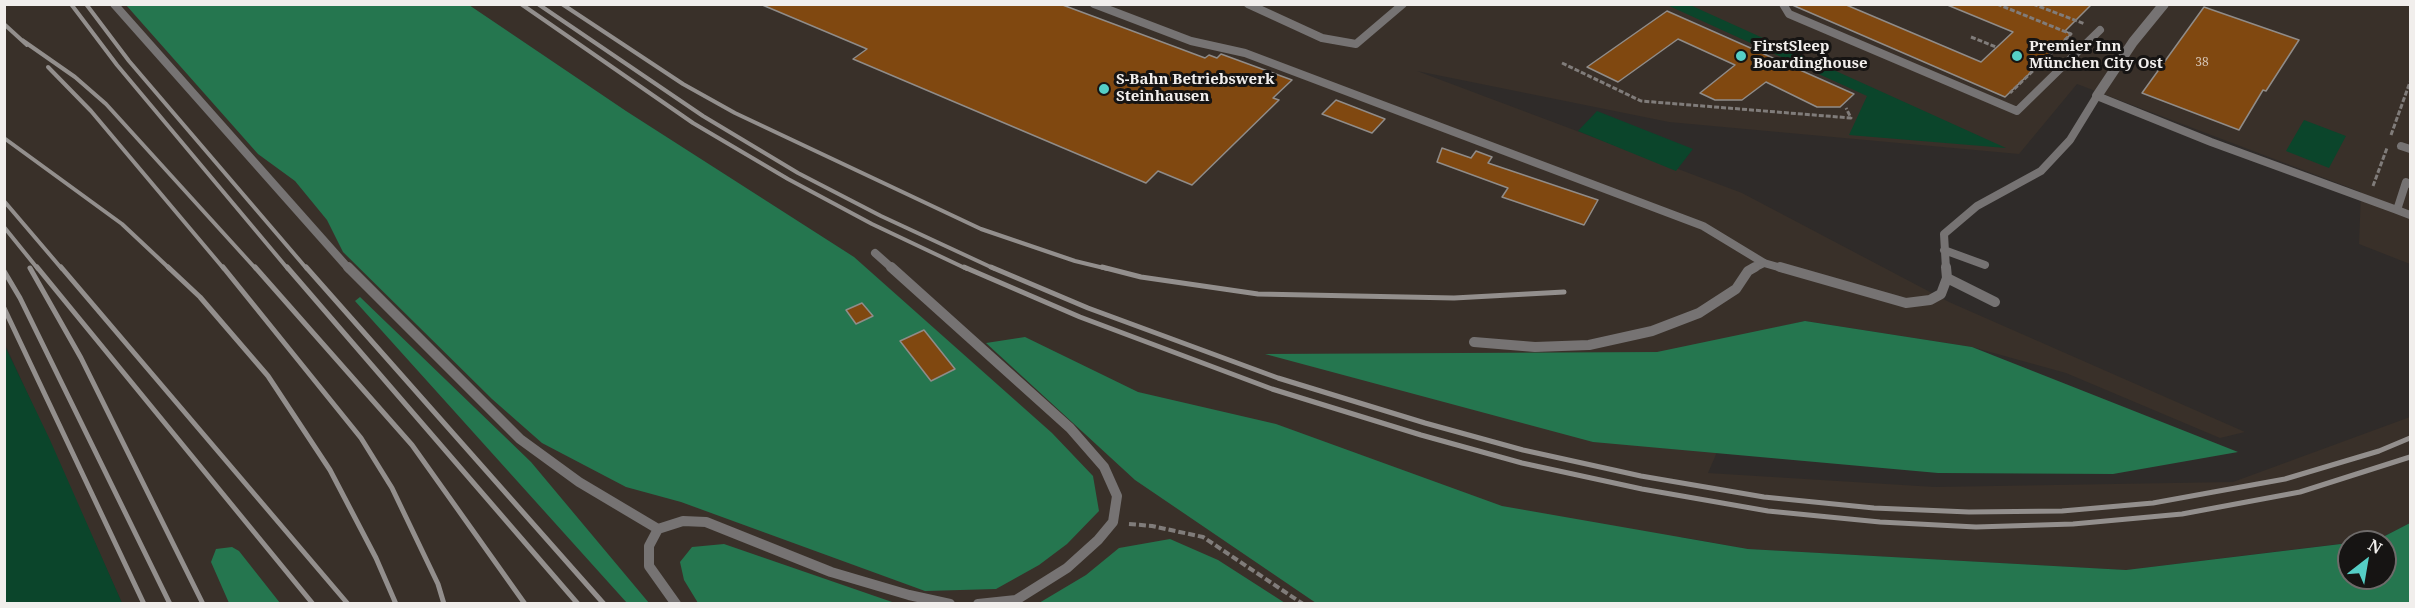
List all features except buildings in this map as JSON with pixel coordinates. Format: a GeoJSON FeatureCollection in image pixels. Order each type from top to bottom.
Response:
{"type":"FeatureCollection","features":[{"type":"Feature","properties":{"kind":"street"},"geometry":{"type":"LineString","coordinates":[[2097,96],[2133,42],[2164,4]]}},
{"type":"Feature","properties":{"kind":"lane"},"geometry":{"type":"LineString","coordinates":[[114,4],[335,255],[520,439],[579,482],[658,529]]}},
{"type":"Feature","properties":{"kind":"lane"},"geometry":{"type":"LineString","coordinates":[[1094,4],[1191,40],[1245,53],[1703,226],[1764,262],[1906,303],[1930,300],[1941,294],[1947,278],[1944,234],[1977,206],[2041,171],[2070,140],[2097,96],[2211,142],[2410,215]]}},
{"type":"Feature","properties":{"kind":"lane"},"geometry":{"type":"LineString","coordinates":[[1248,4],[1323,38],[1356,44],[1403,4]]}},
{"type":"Feature","properties":{"kind":"lane"},"geometry":{"type":"LineString","coordinates":[[1783,4],[1789,14],[2017,111],[2100,30]]}},
{"type":"Feature","properties":{"kind":"lane"},"geometry":{"type":"LineString","coordinates":[[2401,146],[2410,149]]}},
{"type":"Feature","properties":{"kind":"lane"},"geometry":{"type":"LineString","coordinates":[[2397,210],[2406,182],[2410,184]]}},
{"type":"Feature","properties":{"kind":"lane"},"geometry":{"type":"LineString","coordinates":[[1944,250],[1985,265]]}},
{"type":"Feature","properties":{"kind":"lane"},"geometry":{"type":"LineString","coordinates":[[875,253],[1070,428],[1104,467],[1117,496],[1113,522],[1098,540],[1067,568],[1016,600],[978,603]]}},
{"type":"Feature","properties":{"kind":"lane"},"geometry":{"type":"LineString","coordinates":[[1474,342],[1535,346],[1589,345],[1652,331],[1700,313],[1736,289],[1748,271],[1764,262]]}},
{"type":"Feature","properties":{"kind":"lane"},"geometry":{"type":"LineString","coordinates":[[1947,278],[1995,302]]}},
{"type":"Feature","properties":{"kind":"lane"},"geometry":{"type":"LineString","coordinates":[[676,603],[649,566],[649,546],[658,529],[683,521],[706,522],[831,572],[909,596],[950,603]]}},
{"type":"Feature","properties":{"kind":"path"},"geometry":{"type":"LineString","coordinates":[[1997,4],[2071,34],[2005,97]]}},
{"type":"Feature","properties":{"kind":"path"},"geometry":{"type":"LineString","coordinates":[[1971,37],[1996,47]]}},
{"type":"Feature","properties":{"kind":"path"},"geometry":{"type":"LineString","coordinates":[[1562,63],[1641,101],[1851,118],[1846,108]]}},
{"type":"Feature","properties":{"kind":"path"},"geometry":{"type":"LineString","coordinates":[[1113,522],[1152,526],[1203,537],[1303,603]]}},
{"type":"Feature","properties":{"kind":"shaded area"},"geometry":{"type":"Polygon","coordinates":[[[5,5],[2410,5],[2410,264],[2359,244],[2361,192],[2077,84],[2019,154],[1669,122],[1417,71],[1742,193],[1949,302],[2245,432],[2220,438],[2066,373],[1972,347],[1805,321],[1770,329],[1708,473],[1935,487],[2233,482],[2410,417],[2410,523],[2396,530],[2337,530],[2337,544],[2126,570],[1748,549],[1681,537],[1673,554],[1510,603],[122,603],[5,344],[5,5]]]}},
{"type":"Feature","properties":{"kind":"green space"},"geometry":{"type":"Polygon","coordinates":[[[126,5],[469,5],[626,111],[854,257],[1052,433],[1093,476],[1099,511],[1067,544],[1039,565],[996,589],[925,591],[681,502],[626,487],[542,443],[492,399],[343,252],[327,220],[295,181],[258,154],[126,5]]]}},
{"type":"Feature","properties":{"kind":"green space"},"geometry":{"type":"Polygon","coordinates":[[[1667,5],[1690,5],[2006,148],[1849,135],[1867,96],[1667,5]]]}},
{"type":"Feature","properties":{"kind":"green space"},"geometry":{"type":"Polygon","coordinates":[[[1597,111],[1693,149],[1676,171],[1578,131],[1597,111]]]}},
{"type":"Feature","properties":{"kind":"green space"},"geometry":{"type":"Polygon","coordinates":[[[2304,120],[2346,136],[2329,168],[2286,151],[2304,120]]]}},
{"type":"Feature","properties":{"kind":"green space"},"geometry":{"type":"Polygon","coordinates":[[[360,297],[531,462],[649,603],[627,603],[355,301],[360,297]]]}},
{"type":"Feature","properties":{"kind":"green space"},"geometry":{"type":"Polygon","coordinates":[[[1805,321],[1972,347],[2238,452],[2113,474],[1938,473],[1593,442],[1265,354],[1657,352],[1805,321]]]}},
{"type":"Feature","properties":{"kind":"green space"},"geometry":{"type":"Polygon","coordinates":[[[1025,337],[1138,392],[1276,424],[1502,506],[1748,549],[2126,570],[2337,544],[2337,590],[2397,590],[2396,530],[2410,523],[2410,603],[1316,603],[1135,480],[986,343],[1025,337]]]}},
{"type":"Feature","properties":{"kind":"green space"},"geometry":{"type":"Polygon","coordinates":[[[4,344],[50,440],[122,603],[5,603],[4,344]]]}},
{"type":"Feature","properties":{"kind":"green space"},"geometry":{"type":"Polygon","coordinates":[[[1170,539],[1218,560],[1285,603],[1039,603],[1086,575],[1119,548],[1170,539]]]}},
{"type":"Feature","properties":{"kind":"green space"},"geometry":{"type":"Polygon","coordinates":[[[724,544],[895,603],[698,603],[684,580],[680,562],[692,547],[724,544]]]}},
{"type":"Feature","properties":{"kind":"green space"},"geometry":{"type":"Polygon","coordinates":[[[232,547],[239,551],[280,603],[229,603],[211,562],[216,549],[232,547]]]}},
{"type":"Feature","properties":{"kind":"railway"},"geometry":{"type":"LineString","coordinates":[[71,4],[117,65],[288,269]]}},
{"type":"Feature","properties":{"kind":"railway"},"geometry":{"type":"LineString","coordinates":[[86,4],[129,61],[307,269]]}},
{"type":"Feature","properties":{"kind":"railway"},"geometry":{"type":"LineString","coordinates":[[521,4],[693,123],[788,179],[872,224],[967,269]]}},
{"type":"Feature","properties":{"kind":"railway"},"geometry":{"type":"LineString","coordinates":[[538,4],[703,116],[798,173],[881,216],[995,269]]}},
{"type":"Feature","properties":{"kind":"railway"},"geometry":{"type":"LineString","coordinates":[[562,4],[683,84],[735,113],[981,229],[1075,261],[1108,269]]}},
{"type":"Feature","properties":{"kind":"railway"},"geometry":{"type":"LineString","coordinates":[[4,24],[27,45]]}},
{"type":"Feature","properties":{"kind":"railway"},"geometry":{"type":"LineString","coordinates":[[22,40],[75,77],[106,104],[256,269]]}},
{"type":"Feature","properties":{"kind":"railway"},"geometry":{"type":"LineString","coordinates":[[48,67],[91,111],[224,269]]}},
{"type":"Feature","properties":{"kind":"railway"},"geometry":{"type":"LineString","coordinates":[[4,138],[122,224],[170,269]]}},
{"type":"Feature","properties":{"kind":"railway"},"geometry":{"type":"LineString","coordinates":[[4,201],[62,269]]}},
{"type":"Feature","properties":{"kind":"railway"},"geometry":{"type":"LineString","coordinates":[[4,227],[38,269]]}},
{"type":"Feature","properties":{"kind":"railway"},"geometry":{"type":"LineString","coordinates":[[37,267],[313,604]]}},
{"type":"Feature","properties":{"kind":"railway"},"geometry":{"type":"LineString","coordinates":[[61,267],[348,604]]}},
{"type":"Feature","properties":{"kind":"railway"},"geometry":{"type":"LineString","coordinates":[[168,267],[200,297],[268,376],[330,470],[376,558],[396,604]]}},
{"type":"Feature","properties":{"kind":"railway"},"geometry":{"type":"LineString","coordinates":[[223,267],[361,438],[392,488],[438,584],[444,604]]}},
{"type":"Feature","properties":{"kind":"railway"},"geometry":{"type":"LineString","coordinates":[[255,267],[412,445],[525,604]]}},
{"type":"Feature","properties":{"kind":"railway"},"geometry":{"type":"LineString","coordinates":[[287,267],[578,604]]}},
{"type":"Feature","properties":{"kind":"railway"},"geometry":{"type":"LineString","coordinates":[[306,267],[604,604]]}},
{"type":"Feature","properties":{"kind":"railway"},"geometry":{"type":"LineString","coordinates":[[964,267],[1080,317],[1272,389],[1421,435],[1522,463],[1642,489],[1768,511],[1880,522],[1976,527],[2073,524],[2182,514],[2300,492],[2410,457]]}},
{"type":"Feature","properties":{"kind":"railway"},"geometry":{"type":"LineString","coordinates":[[991,267],[1088,308],[1278,378],[1425,423],[1523,450],[1641,476],[1764,497],[1874,508],[1969,512],[2062,511],[2153,503],[2285,479],[2379,451],[2410,438]]}},
{"type":"Feature","properties":{"kind":"railway"},"geometry":{"type":"LineString","coordinates":[[1102,267],[1141,277],[1258,294],[1454,298],[1564,292]]}},
{"type":"Feature","properties":{"kind":"railway"},"geometry":{"type":"LineString","coordinates":[[30,268],[81,358],[203,604]]}},
{"type":"Feature","properties":{"kind":"railway"},"geometry":{"type":"LineString","coordinates":[[4,271],[20,298],[170,604]]}},
{"type":"Feature","properties":{"kind":"railway"},"geometry":{"type":"LineString","coordinates":[[4,308],[144,604]]}},
{"type":"Feature","properties":{"kind":"place","name":"FirstSleep Boardinghouse"},"geometry":{"type":"Point","coordinates":[1741,56]}},
{"type":"Feature","properties":{"kind":"place","name":"Premier Inn München City Ost"},"geometry":{"type":"Point","coordinates":[2017,56]}},
{"type":"Feature","properties":{"kind":"place","name":"S-Bahn Betriebswerk Steinhausen"},"geometry":{"type":"Point","coordinates":[1104,89]}}]}
